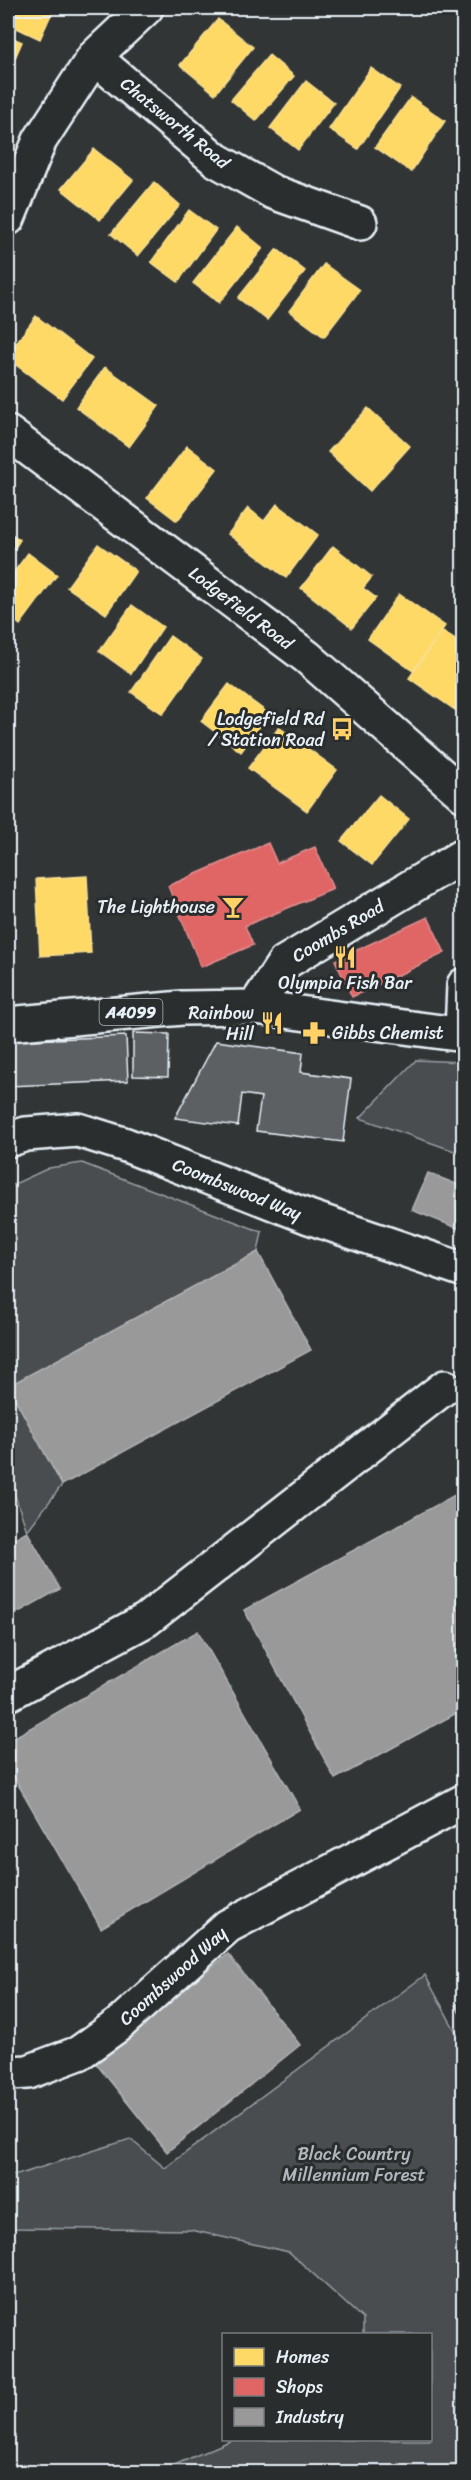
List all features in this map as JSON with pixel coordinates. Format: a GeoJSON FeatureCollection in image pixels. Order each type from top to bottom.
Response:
{"type":"FeatureCollection","features":[{"type":"Feature","properties":{"kind":"street"},"geometry":{"type":"LineString","coordinates":[[8,218],[40,140],[94,57],[146,8]]}},
{"type":"Feature","properties":{"kind":"street","name":"Chatsworth Road"},"geometry":{"type":"LineString","coordinates":[[94,57],[216,160],[273,192],[360,223]]}},
{"type":"Feature","properties":{"kind":"street","name":"Lodgefield Road"},"geometry":{"type":"LineString","coordinates":[[8,433],[307,657],[464,795]]}},
{"type":"Feature","properties":{"kind":"street","name":"Coombs Road"},"geometry":{"type":"LineString","coordinates":[[255,1007],[284,963],[464,855]]}},
{"type":"Feature","properties":{"kind":"street"},"geometry":{"type":"LineString","coordinates":[[463,1034],[464,984]]}},
{"type":"Feature","properties":{"kind":"street","name":"A4099"},"geometry":{"type":"LineString","coordinates":[[8,1023],[182,1008],[255,1007],[463,1034]]}},
{"type":"Feature","properties":{"kind":"street","name":"Coombswood Way"},"geometry":{"type":"LineString","coordinates":[[8,1140],[26,1134],[78,1130],[126,1145],[309,1217],[464,1270]]}},
{"type":"Feature","properties":{"kind":"street"},"geometry":{"type":"LineString","coordinates":[[8,1694],[146,1620],[445,1387]]}},
{"type":"Feature","properties":{"kind":"street","name":"Coombswood Way"},"geometry":{"type":"LineString","coordinates":[[8,2073],[28,2072],[79,2054],[118,2025],[228,1926],[464,1801]]}},
{"type":"Feature","properties":{"kind":"green space"},"geometry":{"type":"Polygon","coordinates":[[[416,1060],[463,1062],[463,1154],[360,1118],[416,1060]]]}},
{"type":"Feature","properties":{"kind":"green space"},"geometry":{"type":"Polygon","coordinates":[[[82,1163],[262,1232],[258,1252],[9,1386],[62,1485],[27,1531],[10,1481],[8,1482],[8,1187],[49,1168],[82,1163]]]}},
{"type":"Feature","properties":{"kind":"green space","name":"Black Country Millennium Forest"},"geometry":{"type":"Polygon","coordinates":[[[425,1975],[463,2045],[463,2472],[158,2472],[230,2441],[432,2441],[432,2333],[363,2333],[363,2319],[289,2252],[191,2230],[8,2228],[8,2174],[17,2175],[130,2139],[165,2168],[425,1975]]]}},
{"type":"Feature","properties":{"kind":"building: Homes"},"geometry":{"type":"Polygon","coordinates":[[[8,8],[54,8],[40,39],[8,24],[8,8]]]}},
{"type":"Feature","properties":{"kind":"building: Homes"},"geometry":{"type":"Polygon","coordinates":[[[218,19],[253,47],[215,94],[180,65],[218,19]]]}},
{"type":"Feature","properties":{"kind":"building: Homes"},"geometry":{"type":"Polygon","coordinates":[[[8,36],[22,42],[8,74],[8,36]]]}},
{"type":"Feature","properties":{"kind":"building: Homes"},"geometry":{"type":"Polygon","coordinates":[[[269,55],[294,76],[256,121],[231,100],[269,55]]]}},
{"type":"Feature","properties":{"kind":"building: Homes"},"geometry":{"type":"Polygon","coordinates":[[[371,68],[400,88],[358,149],[329,129],[371,68]]]}},
{"type":"Feature","properties":{"kind":"building: Homes"},"geometry":{"type":"Polygon","coordinates":[[[306,81],[334,103],[298,150],[270,128],[306,81]]]}},
{"type":"Feature","properties":{"kind":"building: Homes"},"geometry":{"type":"Polygon","coordinates":[[[411,97],[445,121],[411,172],[375,147],[411,97]]]}},
{"type":"Feature","properties":{"kind":"building: Homes"},"geometry":{"type":"Polygon","coordinates":[[[94,149],[133,180],[100,220],[61,189],[94,149]]]}},
{"type":"Feature","properties":{"kind":"building: Homes"},"geometry":{"type":"Polygon","coordinates":[[[154,182],[180,205],[138,256],[111,234],[154,182]]]}},
{"type":"Feature","properties":{"kind":"building: Homes"},"geometry":{"type":"Polygon","coordinates":[[[189,210],[216,230],[178,282],[151,262],[189,210]]]}},
{"type":"Feature","properties":{"kind":"building: Homes"},"geometry":{"type":"Polygon","coordinates":[[[237,227],[263,248],[219,303],[193,283],[237,227]]]}},
{"type":"Feature","properties":{"kind":"building: Homes"},"geometry":{"type":"Polygon","coordinates":[[[277,249],[305,271],[267,320],[238,298],[277,249]]]}},
{"type":"Feature","properties":{"kind":"building: Homes"},"geometry":{"type":"Polygon","coordinates":[[[324,264],[360,290],[324,337],[289,311],[324,264]]]}},
{"type":"Feature","properties":{"kind":"building: Homes"},"geometry":{"type":"Polygon","coordinates":[[[36,316],[92,359],[62,399],[8,359],[8,354],[36,316]]]}},
{"type":"Feature","properties":{"kind":"building: Homes"},"geometry":{"type":"Polygon","coordinates":[[[105,367],[159,406],[129,447],[76,407],[105,367]]]}},
{"type":"Feature","properties":{"kind":"building: Homes"},"geometry":{"type":"Polygon","coordinates":[[[368,408],[410,446],[370,491],[328,452],[368,408]]]}},
{"type":"Feature","properties":{"kind":"building: Homes"},"geometry":{"type":"Polygon","coordinates":[[[187,446],[217,469],[177,521],[147,498],[187,446]]]}},
{"type":"Feature","properties":{"kind":"building: Homes"},"geometry":{"type":"Polygon","coordinates":[[[277,504],[318,535],[286,578],[228,534],[248,508],[264,521],[277,504]]]}},
{"type":"Feature","properties":{"kind":"building: Homes"},"geometry":{"type":"Polygon","coordinates":[[[8,531],[20,540],[8,558],[8,531]]]}},
{"type":"Feature","properties":{"kind":"building: Homes"},"geometry":{"type":"Polygon","coordinates":[[[98,544],[136,571],[106,614],[67,587],[98,544]]]}},
{"type":"Feature","properties":{"kind":"building: Homes"},"geometry":{"type":"Polygon","coordinates":[[[333,546],[372,577],[363,588],[376,598],[352,628],[301,588],[333,546]]]}},
{"type":"Feature","properties":{"kind":"building: Homes"},"geometry":{"type":"Polygon","coordinates":[[[28,553],[57,575],[20,625],[8,615],[8,580],[28,553]]]}},
{"type":"Feature","properties":{"kind":"building: Homes"},"geometry":{"type":"Polygon","coordinates":[[[399,594],[445,626],[413,671],[368,639],[399,594]]]}},
{"type":"Feature","properties":{"kind":"building: Homes"},"geometry":{"type":"Polygon","coordinates":[[[132,605],[163,627],[131,674],[99,651],[132,605]]]}},
{"type":"Feature","properties":{"kind":"building: Homes"},"geometry":{"type":"Polygon","coordinates":[[[442,631],[464,646],[464,699],[455,710],[409,678],[442,631]]]}},
{"type":"Feature","properties":{"kind":"building: Homes"},"geometry":{"type":"Polygon","coordinates":[[[170,636],[202,659],[163,714],[131,692],[170,636]]]}},
{"type":"Feature","properties":{"kind":"building: Homes"},"geometry":{"type":"Polygon","coordinates":[[[229,684],[269,714],[241,752],[201,721],[229,684]]]}},
{"type":"Feature","properties":{"kind":"building: Homes"},"geometry":{"type":"Polygon","coordinates":[[[279,727],[337,770],[307,811],[248,768],[279,727]]]}},
{"type":"Feature","properties":{"kind":"building: Homes"},"geometry":{"type":"Polygon","coordinates":[[[379,795],[409,819],[372,865],[341,841],[379,795]]]}},
{"type":"Feature","properties":{"kind":"building: Homes"},"geometry":{"type":"Polygon","coordinates":[[[87,876],[91,953],[40,956],[36,879],[87,876]]]}},
{"type":"Feature","properties":{"kind":"building: Shops","name":"The Lighthouse"},"geometry":{"type":"Polygon","coordinates":[[[268,843],[277,863],[315,847],[333,889],[245,926],[253,945],[201,967],[168,886],[268,843]]]}},
{"type":"Feature","properties":{"kind":"building: Shops"},"geometry":{"type":"Polygon","coordinates":[[[428,917],[445,953],[352,997],[335,960],[428,917]]]}},
{"type":"Feature","properties":{"kind":"building: Industry"},"geometry":{"type":"Polygon","coordinates":[[[428,1173],[464,1187],[464,1231],[412,1210],[428,1173]]]}},
{"type":"Feature","properties":{"kind":"building: Industry"},"geometry":{"type":"Polygon","coordinates":[[[258,1252],[311,1350],[62,1485],[8,1386],[258,1252]]]}},
{"type":"Feature","properties":{"kind":"building: Industry"},"geometry":{"type":"Polygon","coordinates":[[[464,1490],[464,1709],[335,1779],[244,1610],[464,1490]]]}},
{"type":"Feature","properties":{"kind":"building: Industry"},"geometry":{"type":"Polygon","coordinates":[[[27,1531],[60,1589],[8,1618],[8,1542],[27,1531]]]}},
{"type":"Feature","properties":{"kind":"building: Industry"},"geometry":{"type":"Polygon","coordinates":[[[198,1631],[300,1809],[101,1928],[8,1767],[8,1741],[198,1631]]]}},
{"type":"Feature","properties":{"kind":"building: Industry"},"geometry":{"type":"Polygon","coordinates":[[[228,1954],[300,2045],[167,2152],[94,2061],[228,1954]]]}},
{"type":"Feature","properties":{"kind":"building: Industry"},"geometry":{"type":"Polygon","coordinates":[[[464,2001],[464,2020],[455,2005],[464,2001]]]}},
{"type":"Feature","properties":{"kind":"building: Other"},"geometry":{"type":"Polygon","coordinates":[[[133,1033],[169,1034],[168,1077],[133,1076],[133,1033]]]}},
{"type":"Feature","properties":{"kind":"building: Other"},"geometry":{"type":"Polygon","coordinates":[[[126,1036],[128,1081],[8,1086],[8,1041],[126,1036]]]}},
{"type":"Feature","properties":{"kind":"building: Other"},"geometry":{"type":"Polygon","coordinates":[[[216,1041],[303,1053],[301,1072],[351,1079],[343,1142],[256,1131],[261,1097],[242,1094],[238,1126],[175,1118],[216,1041]]]}},
{"type":"Feature","properties":{"kind":"place","name":"Lodgefield Rd / Station Road"},"geometry":{"type":"Point","coordinates":[342,729]}},
{"type":"Feature","properties":{"kind":"place","name":"The Lighthouse"},"geometry":{"type":"Point","coordinates":[233,907]}},
{"type":"Feature","properties":{"kind":"place","name":"Olympia Fish Bar"},"geometry":{"type":"Point","coordinates":[345,957]}},
{"type":"Feature","properties":{"kind":"place","name":"Rainbow Hill"},"geometry":{"type":"Point","coordinates":[272,1023]}},
{"type":"Feature","properties":{"kind":"place","name":"Gibbs Chemist"},"geometry":{"type":"Point","coordinates":[314,1033]}}]}
